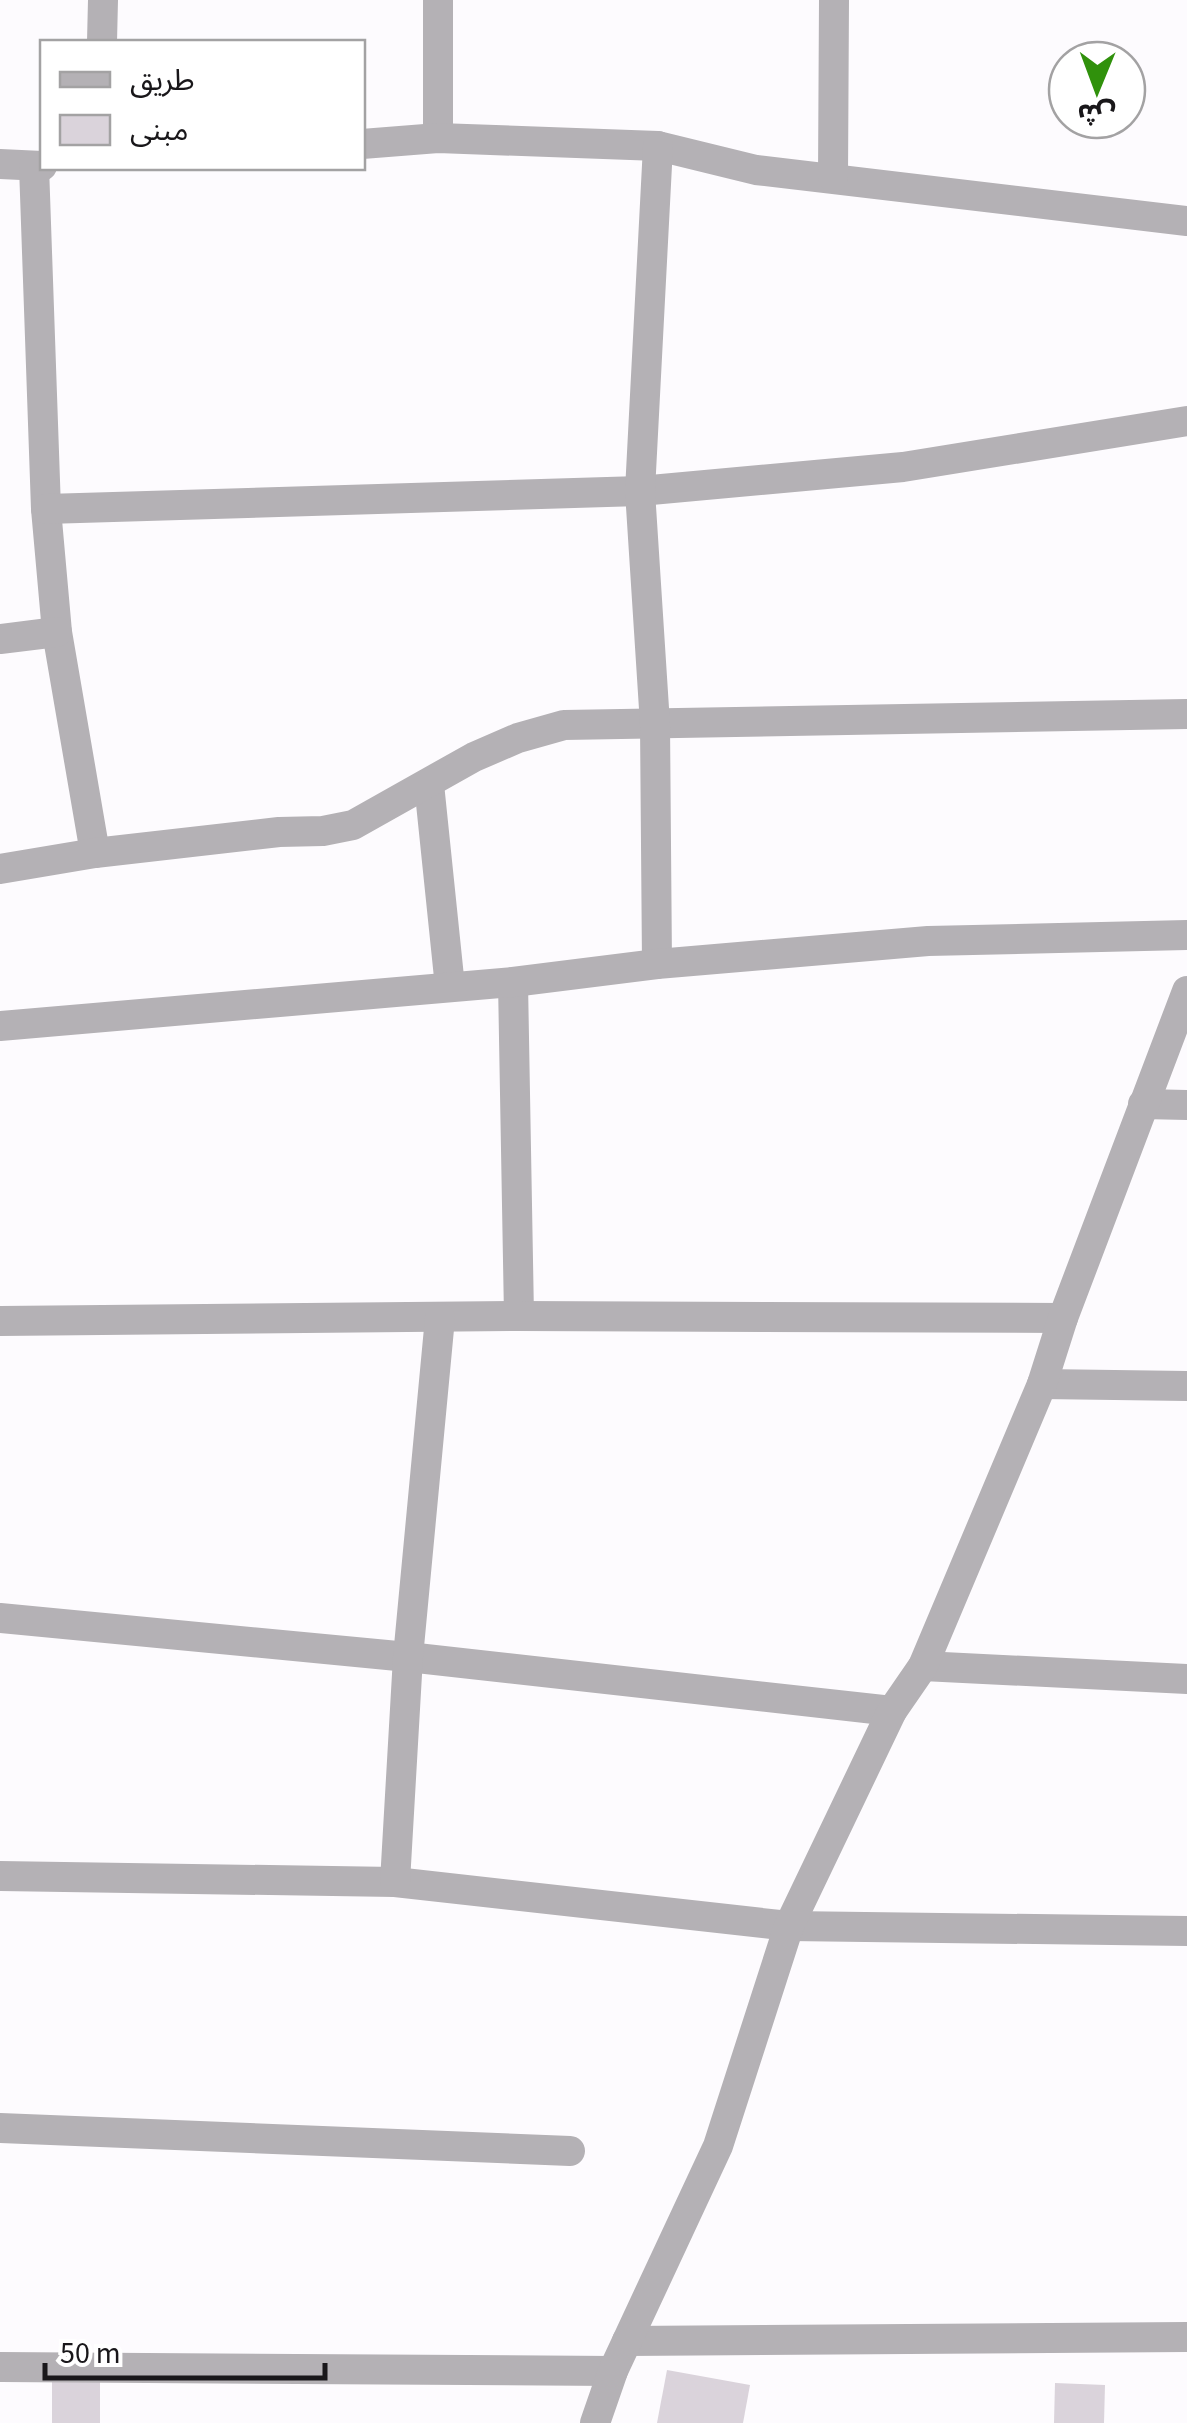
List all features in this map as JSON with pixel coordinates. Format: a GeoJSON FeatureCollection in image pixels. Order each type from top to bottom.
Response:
{"type":"FeatureCollection","features":[{"type":"Feature","properties":{"kind":"street"},"geometry":{"type":"LineString","coordinates":[[102,40],[103,0]]}},
{"type":"Feature","properties":{"kind":"street"},"geometry":{"type":"LineString","coordinates":[[438,0],[438,138]]}},
{"type":"Feature","properties":{"kind":"street"},"geometry":{"type":"LineString","coordinates":[[833,177],[834,0]]}},
{"type":"Feature","properties":{"kind":"street"},"geometry":{"type":"LineString","coordinates":[[365,144],[438,138],[658,146],[756,170],[1187,221]]}},
{"type":"Feature","properties":{"kind":"street"},"geometry":{"type":"LineString","coordinates":[[657,964],[655,724],[640,492],[658,146]]}},
{"type":"Feature","properties":{"kind":"street"},"geometry":{"type":"LineString","coordinates":[[0,164],[38,166],[46,509],[56,632],[94,853]]}},
{"type":"Feature","properties":{"kind":"street"},"geometry":{"type":"LineString","coordinates":[[46,509],[640,492],[902,467],[1187,422]]}},
{"type":"Feature","properties":{"kind":"street"},"geometry":{"type":"LineString","coordinates":[[0,639],[56,632]]}},
{"type":"Feature","properties":{"kind":"street"},"geometry":{"type":"LineString","coordinates":[[0,869],[94,853],[352,825],[474,757],[518,738],[564,725],[1187,714]]}},
{"type":"Feature","properties":{"kind":"street"},"geometry":{"type":"LineString","coordinates":[[429,784],[450,987]]}},
{"type":"Feature","properties":{"kind":"street"},"geometry":{"type":"LineString","coordinates":[[0,1026],[928,941],[1187,935]]}},
{"type":"Feature","properties":{"kind":"street"},"geometry":{"type":"LineString","coordinates":[[513,982],[519,1316]]}},
{"type":"Feature","properties":{"kind":"street"},"geometry":{"type":"LineString","coordinates":[[595,2423],[613,2371],[718,2146],[789,1926],[892,1711],[923,1666],[1042,1384],[1062,1318],[1187,992]]}},
{"type":"Feature","properties":{"kind":"street"},"geometry":{"type":"LineString","coordinates":[[1143,1104],[1187,1106]]}},
{"type":"Feature","properties":{"kind":"street"},"geometry":{"type":"LineString","coordinates":[[0,1321],[519,1316],[1062,1318]]}},
{"type":"Feature","properties":{"kind":"street"},"geometry":{"type":"LineString","coordinates":[[394,1882],[408,1656],[440,1318]]}},
{"type":"Feature","properties":{"kind":"street"},"geometry":{"type":"LineString","coordinates":[[1042,1384],[1187,1386]]}},
{"type":"Feature","properties":{"kind":"street"},"geometry":{"type":"LineString","coordinates":[[0,1618],[408,1656],[892,1711]]}},
{"type":"Feature","properties":{"kind":"street"},"geometry":{"type":"LineString","coordinates":[[923,1666],[1187,1680]]}},
{"type":"Feature","properties":{"kind":"street"},"geometry":{"type":"LineString","coordinates":[[0,1876],[394,1882],[789,1926],[1187,1931]]}},
{"type":"Feature","properties":{"kind":"street"},"geometry":{"type":"LineString","coordinates":[[0,2128],[570,2150]]}},
{"type":"Feature","properties":{"kind":"street"},"geometry":{"type":"LineString","coordinates":[[627,2341],[1187,2337]]}},
{"type":"Feature","properties":{"kind":"street"},"geometry":{"type":"LineString","coordinates":[[0,2367],[613,2371]]}},
{"type":"Feature","properties":{"kind":"building"},"geometry":{"type":"Polygon","coordinates":[[[667,2370],[750,2385],[743,2423],[657,2423],[667,2370]]]}},
{"type":"Feature","properties":{"kind":"building"},"geometry":{"type":"Polygon","coordinates":[[[52,2381],[100,2381],[100,2423],[52,2423],[52,2381]]]}},
{"type":"Feature","properties":{"kind":"building"},"geometry":{"type":"Polygon","coordinates":[[[1055,2383],[1105,2385],[1104,2423],[1054,2423],[1055,2383]]]}}]}
